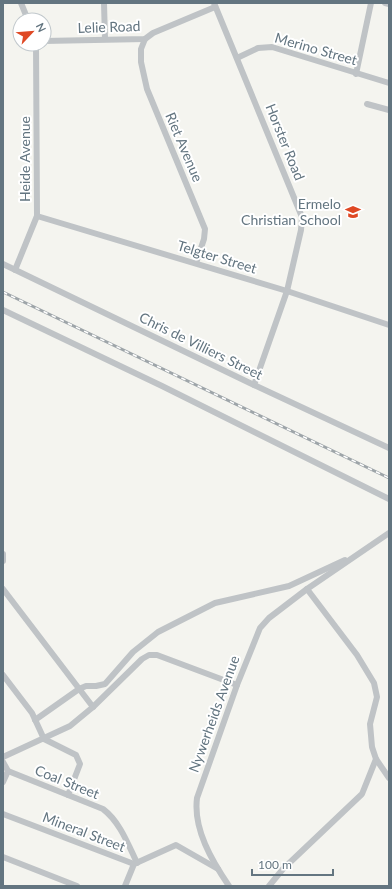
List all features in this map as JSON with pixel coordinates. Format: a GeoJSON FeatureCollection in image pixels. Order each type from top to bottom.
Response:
{"type":"FeatureCollection","features":[{"type":"Feature","properties":{"kind":"street"},"geometry":{"type":"LineString","coordinates":[[104,3],[105,39]]}},
{"type":"Feature","properties":{"kind":"street"},"geometry":{"type":"LineString","coordinates":[[356,74],[371,3]]}},
{"type":"Feature","properties":{"kind":"street"},"geometry":{"type":"LineString","coordinates":[[385,3],[389,4]]}},
{"type":"Feature","properties":{"kind":"street","name":"Lelie Road"},"geometry":{"type":"LineString","coordinates":[[52,41],[105,39],[145,40],[154,33],[214,5]]}},
{"type":"Feature","properties":{"kind":"street","name":"Horster Road"},"geometry":{"type":"LineString","coordinates":[[214,5],[302,213],[301,230],[287,290],[254,385]]}},
{"type":"Feature","properties":{"kind":"street","name":"Riet Avenue"},"geometry":{"type":"LineString","coordinates":[[145,40],[142,49],[141,62],[147,89],[205,229],[204,239],[196,263]]}},
{"type":"Feature","properties":{"kind":"street","name":"Merino Street"},"geometry":{"type":"LineString","coordinates":[[237,58],[258,48],[272,47],[389,83]]}},
{"type":"Feature","properties":{"kind":"street","name":"Heide Avenue"},"geometry":{"type":"LineString","coordinates":[[15,270],[37,216],[36,52]]}},
{"type":"Feature","properties":{"kind":"street"},"geometry":{"type":"LineString","coordinates":[[367,104],[389,110]]}},
{"type":"Feature","properties":{"kind":"street","name":"Telgter Street"},"geometry":{"type":"LineString","coordinates":[[37,216],[287,290],[389,325]]}},
{"type":"Feature","properties":{"kind":"street","name":"Chris de Villiers Street"},"geometry":{"type":"LineString","coordinates":[[3,264],[254,385],[389,448]]}},
{"type":"Feature","properties":{"kind":"street"},"geometry":{"type":"LineString","coordinates":[[3,310],[162,386],[389,499]]}},
{"type":"Feature","properties":{"kind":"street"},"geometry":{"type":"LineString","coordinates":[[36,720],[79,688],[104,684],[133,652],[158,632],[215,603],[288,586],[339,562],[350,559],[389,533]]}},
{"type":"Feature","properties":{"kind":"street"},"geometry":{"type":"LineString","coordinates":[[3,554],[3,561]]}},
{"type":"Feature","properties":{"kind":"street","name":"Nywerheids Avenue"},"geometry":{"type":"LineString","coordinates":[[228,886],[200,830],[196,804],[199,791],[237,684],[260,628],[269,618],[350,559]]}},
{"type":"Feature","properties":{"kind":"street"},"geometry":{"type":"LineString","coordinates":[[3,589],[93,707]]}},
{"type":"Feature","properties":{"kind":"street"},"geometry":{"type":"LineString","coordinates":[[307,589],[358,655],[374,683],[376,697],[370,730],[372,747],[376,759],[389,778]]}},
{"type":"Feature","properties":{"kind":"street"},"geometry":{"type":"LineString","coordinates":[[3,757],[70,726],[93,707],[142,659],[152,655],[168,658],[198,671],[237,684]]}},
{"type":"Feature","properties":{"kind":"street"},"geometry":{"type":"LineString","coordinates":[[3,676],[36,720],[42,740],[76,755],[79,760],[80,764],[68,795]]}},
{"type":"Feature","properties":{"kind":"street"},"geometry":{"type":"LineString","coordinates":[[270,886],[283,869],[362,794],[376,759]]}},
{"type":"Feature","properties":{"kind":"street"},"geometry":{"type":"LineString","coordinates":[[3,762],[8,771],[3,782]]}},
{"type":"Feature","properties":{"kind":"street","name":"Coal Street"},"geometry":{"type":"LineString","coordinates":[[8,771],[100,807],[108,813],[122,833],[136,863]]}},
{"type":"Feature","properties":{"kind":"street","name":"Mineral Street"},"geometry":{"type":"LineString","coordinates":[[3,814],[136,863],[125,886]]}},
{"type":"Feature","properties":{"kind":"street"},"geometry":{"type":"LineString","coordinates":[[136,863],[176,845],[218,868]]}},
{"type":"Feature","properties":{"kind":"street"},"geometry":{"type":"LineString","coordinates":[[3,857],[76,886]]}},
{"type":"Feature","properties":{"kind":"railway"},"geometry":{"type":"LineString","coordinates":[[3,292],[389,478]]}},
{"type":"Feature","properties":{"kind":"place","name":"Ermelo Christian School"},"geometry":{"type":"Point","coordinates":[353,212]}}]}
